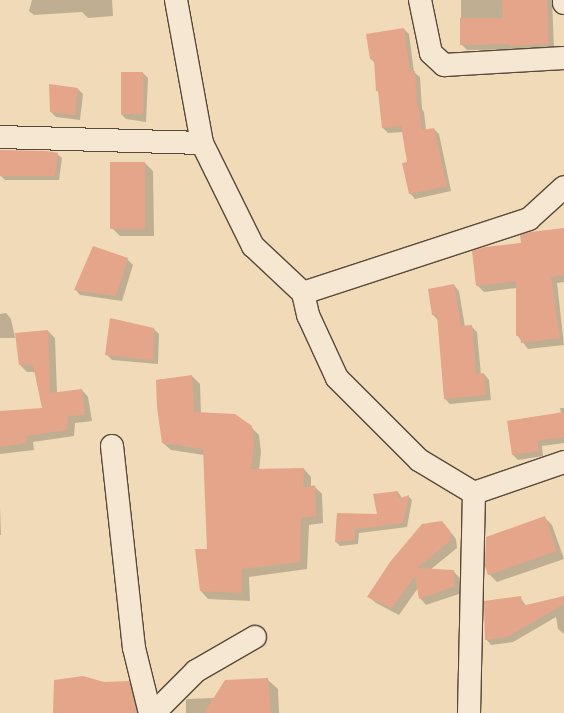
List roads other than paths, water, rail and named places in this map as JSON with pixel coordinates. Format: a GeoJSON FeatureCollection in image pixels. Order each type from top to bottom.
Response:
{"type":"FeatureCollection","features":[{"type":"Feature","properties":{"kind":"street"},"geometry":{"type":"LineString","coordinates":[[176,0],[202,143],[253,246],[303,293],[308,315],[337,378],[419,460],[474,493],[564,462]]}},
{"type":"Feature","properties":{"kind":"street"},"geometry":{"type":"LineString","coordinates":[[420,0],[431,53],[444,65],[564,58]]}},
{"type":"Feature","properties":{"kind":"street"},"geometry":{"type":"LineString","coordinates":[[0,137],[202,143]]}},
{"type":"Feature","properties":{"kind":"street"},"geometry":{"type":"LineString","coordinates":[[303,293],[529,219],[564,187]]}},
{"type":"Feature","properties":{"kind":"street"},"geometry":{"type":"LineString","coordinates":[[112,446],[134,648],[150,713]]}},
{"type":"Feature","properties":{"kind":"street"},"geometry":{"type":"LineString","coordinates":[[469,713],[474,493]]}},
{"type":"Feature","properties":{"kind":"street"},"geometry":{"type":"LineString","coordinates":[[154,713],[196,671],[255,637]]}}]}
